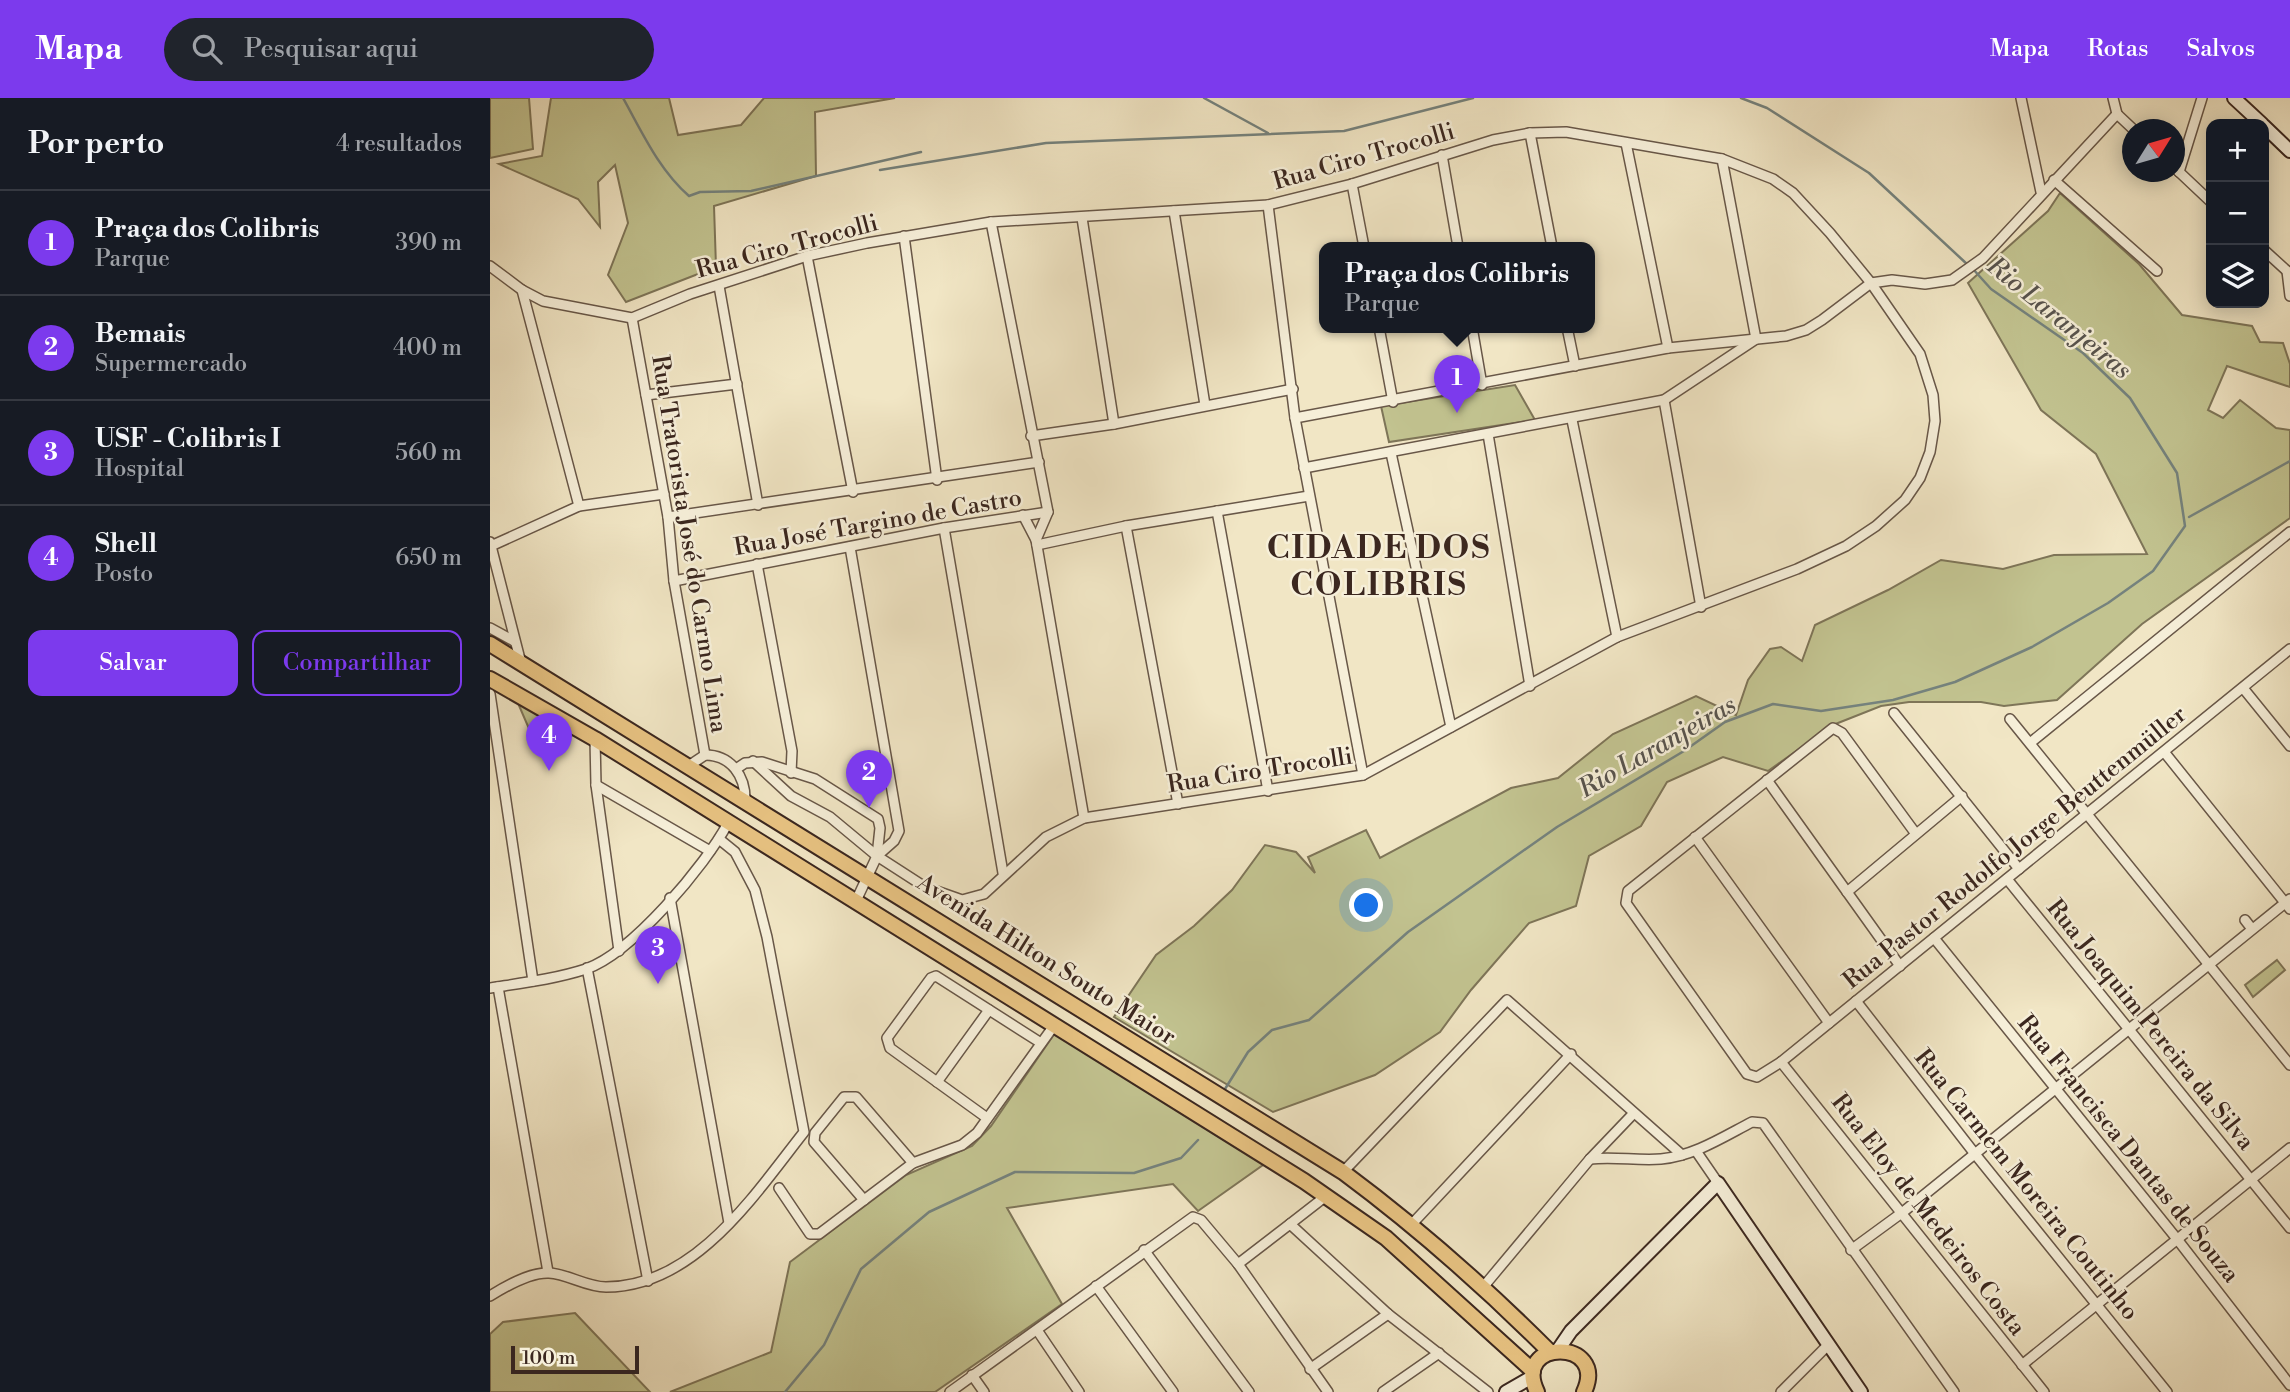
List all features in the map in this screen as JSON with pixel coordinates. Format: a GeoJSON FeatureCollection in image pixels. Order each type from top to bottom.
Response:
{"type":"FeatureCollection","features":[{"type":"Feature","properties":{"kind":"main road","name":"Avenida Hilton Souto Maior"},"geometry":{"type":"LineString","coordinates":[[490,645],[1343,1172],[1412,1223],[1554,1351],[1580,1359],[1587,1373],[1586,1391]]}},
{"type":"Feature","properties":{"kind":"main road"},"geometry":{"type":"LineString","coordinates":[[490,678],[595,739],[1326,1196],[1386,1238],[1533,1374]]}},
{"type":"Feature","properties":{"kind":"main road"},"geometry":{"type":"LineString","coordinates":[[574,726],[591,725],[599,712]]}},
{"type":"Feature","properties":{"kind":"main road"},"geometry":{"type":"LineString","coordinates":[[610,749],[610,738],[617,732],[639,737]]}},
{"type":"Feature","properties":{"kind":"main road"},"geometry":{"type":"LineString","coordinates":[[1537,1392],[1533,1374],[1539,1359],[1554,1351]]}},
{"type":"Feature","properties":{"kind":"street"},"geometry":{"type":"LineString","coordinates":[[2021,98],[2041,192]]}},
{"type":"Feature","properties":{"kind":"street"},"geometry":{"type":"LineString","coordinates":[[2113,98],[2117,114],[2122,119]]}},
{"type":"Feature","properties":{"kind":"street"},"geometry":{"type":"LineString","coordinates":[[2185,148],[2203,98]]}},
{"type":"Feature","properties":{"kind":"street"},"geometry":{"type":"LineString","coordinates":[[2234,98],[2257,119]]}},
{"type":"Feature","properties":{"kind":"street"},"geometry":{"type":"LineString","coordinates":[[1295,418],[1393,402],[1668,348],[1786,336],[1807,330],[1871,283],[1892,280],[1940,284],[1976,265],[2041,192],[2117,114]]}},
{"type":"Feature","properties":{"kind":"street"},"geometry":{"type":"LineString","coordinates":[[2269,131],[2290,151]]}},
{"type":"Feature","properties":{"kind":"street","name":"Rua Ciro Trocolli"},"geometry":{"type":"LineString","coordinates":[[632,317],[690,293],[807,256],[904,236],[991,222],[1268,205],[1352,184],[1493,140],[1530,133],[1566,132],[1722,159],[1755,169],[1793,193],[1871,283],[1920,354],[1928,374],[1935,421],[1930,452],[1920,478],[1905,500],[1876,526],[1846,545],[1797,569],[1617,637],[1363,775],[1084,818],[1046,837],[1003,873],[984,894],[962,900],[925,887],[877,856],[830,817],[791,796],[753,761]]}},
{"type":"Feature","properties":{"kind":"street"},"geometry":{"type":"LineString","coordinates":[[1530,133],[1551,242]]}},
{"type":"Feature","properties":{"kind":"street"},"geometry":{"type":"LineString","coordinates":[[1626,143],[1668,348]]}},
{"type":"Feature","properties":{"kind":"street"},"geometry":{"type":"LineString","coordinates":[[1442,155],[1457,242]]}},
{"type":"Feature","properties":{"kind":"street"},"geometry":{"type":"LineString","coordinates":[[1722,159],[1756,339]]}},
{"type":"Feature","properties":{"kind":"street"},"geometry":{"type":"LineString","coordinates":[[2185,178],[2206,197]]}},
{"type":"Feature","properties":{"kind":"street"},"geometry":{"type":"LineString","coordinates":[[2054,180],[2157,271]]}},
{"type":"Feature","properties":{"kind":"street"},"geometry":{"type":"LineString","coordinates":[[1352,184],[1363,242]]}},
{"type":"Feature","properties":{"kind":"street"},"geometry":{"type":"LineString","coordinates":[[1268,205],[1295,418],[1363,775]]}},
{"type":"Feature","properties":{"kind":"street"},"geometry":{"type":"LineString","coordinates":[[1174,211],[1205,405]]}},
{"type":"Feature","properties":{"kind":"street"},"geometry":{"type":"LineString","coordinates":[[1083,218],[1114,424]]}},
{"type":"Feature","properties":{"kind":"street"},"geometry":{"type":"LineString","coordinates":[[991,222],[1048,512],[1037,542]]}},
{"type":"Feature","properties":{"kind":"street"},"geometry":{"type":"LineString","coordinates":[[904,236],[937,480]]}},
{"type":"Feature","properties":{"kind":"street"},"geometry":{"type":"LineString","coordinates":[[2269,254],[2289,269],[2290,296]]}},
{"type":"Feature","properties":{"kind":"street"},"geometry":{"type":"LineString","coordinates":[[807,256],[853,492]]}},
{"type":"Feature","properties":{"kind":"street"},"geometry":{"type":"LineString","coordinates":[[490,266],[522,290],[563,305],[632,317]]}},
{"type":"Feature","properties":{"kind":"street"},"geometry":{"type":"LineString","coordinates":[[719,286],[758,505]]}},
{"type":"Feature","properties":{"kind":"street"},"geometry":{"type":"LineString","coordinates":[[522,290],[579,506]]}},
{"type":"Feature","properties":{"kind":"street","name":"Rua Tratorista José do Carmo Lima"},"geometry":{"type":"LineString","coordinates":[[632,317],[668,517],[674,581],[705,755],[687,766]]}},
{"type":"Feature","properties":{"kind":"street"},"geometry":{"type":"LineString","coordinates":[[1380,333],[1393,402]]}},
{"type":"Feature","properties":{"kind":"street"},"geometry":{"type":"LineString","coordinates":[[1473,333],[1482,385]]}},
{"type":"Feature","properties":{"kind":"street"},"geometry":{"type":"LineString","coordinates":[[1568,333],[1575,366]]}},
{"type":"Feature","properties":{"kind":"street"},"geometry":{"type":"LineString","coordinates":[[1304,468],[1664,400],[1756,339]]}},
{"type":"Feature","properties":{"kind":"street"},"geometry":{"type":"LineString","coordinates":[[646,395],[737,384]]}},
{"type":"Feature","properties":{"kind":"street"},"geometry":{"type":"LineString","coordinates":[[1031,436],[1114,424],[1293,389]]}},
{"type":"Feature","properties":{"kind":"street"},"geometry":{"type":"LineString","coordinates":[[1664,400],[1701,607]]}},
{"type":"Feature","properties":{"kind":"street"},"geometry":{"type":"LineString","coordinates":[[1572,419],[1617,637]]}},
{"type":"Feature","properties":{"kind":"street"},"geometry":{"type":"LineString","coordinates":[[1488,434],[1530,685]]}},
{"type":"Feature","properties":{"kind":"street"},"geometry":{"type":"LineString","coordinates":[[1391,453],[1451,727]]}},
{"type":"Feature","properties":{"kind":"street"},"geometry":{"type":"LineString","coordinates":[[668,517],[937,480],[1039,462]]}},
{"type":"Feature","properties":{"kind":"street"},"geometry":{"type":"LineString","coordinates":[[521,663],[491,543],[579,506],[664,494]]}},
{"type":"Feature","properties":{"kind":"street","name":"Rua José Targino de Castro"},"geometry":{"type":"LineString","coordinates":[[1037,542],[1309,496]]}},
{"type":"Feature","properties":{"kind":"street"},"geometry":{"type":"LineString","coordinates":[[1217,511],[1268,791]]}},
{"type":"Feature","properties":{"kind":"street","name":"Rua José Targino de Castro"},"geometry":{"type":"LineString","coordinates":[[674,581],[944,528],[1048,512]]}},
{"type":"Feature","properties":{"kind":"street"},"geometry":{"type":"LineString","coordinates":[[1023,515],[1037,542],[1084,818]]}},
{"type":"Feature","properties":{"kind":"street"},"geometry":{"type":"LineString","coordinates":[[1126,526],[1178,804]]}},
{"type":"Feature","properties":{"kind":"street"},"geometry":{"type":"LineString","coordinates":[[944,528],[1003,873]]}},
{"type":"Feature","properties":{"kind":"street"},"geometry":{"type":"LineString","coordinates":[[2030,743],[2290,532]]}},
{"type":"Feature","properties":{"kind":"street"},"geometry":{"type":"LineString","coordinates":[[850,547],[899,831],[894,841],[877,856]]}},
{"type":"Feature","properties":{"kind":"street"},"geometry":{"type":"LineString","coordinates":[[757,564],[792,751],[791,773]]}},
{"type":"Feature","properties":{"kind":"street"},"geometry":{"type":"LineString","coordinates":[[490,628],[514,641]]}},
{"type":"Feature","properties":{"kind":"street","name":"Rua Pastor Rodolfo Jorge Beuttenmüller"},"geometry":{"type":"LineString","coordinates":[[1695,837],[1628,891],[1626,903],[1751,1077],[1762,1074],[1781,1062],[2290,649]]}},
{"type":"Feature","properties":{"kind":"street"},"geometry":{"type":"LineString","coordinates":[[2243,688],[2290,746]]}},
{"type":"Feature","properties":{"kind":"street"},"geometry":{"type":"LineString","coordinates":[[490,696],[533,981]]}},
{"type":"Feature","properties":{"kind":"street"},"geometry":{"type":"LineString","coordinates":[[1894,713],[2019,869]]}},
{"type":"Feature","properties":{"kind":"street"},"geometry":{"type":"LineString","coordinates":[[2010,719],[2290,1065]]}},
{"type":"Feature","properties":{"kind":"street"},"geometry":{"type":"LineString","coordinates":[[1829,1023],[1695,837],[1829,730],[1837,729],[1916,834]]}},
{"type":"Feature","properties":{"kind":"street"},"geometry":{"type":"LineString","coordinates":[[595,739],[596,785],[619,951]]}},
{"type":"Feature","properties":{"kind":"street"},"geometry":{"type":"LineString","coordinates":[[1850,1250],[1903,1212],[2252,929],[2289,904],[2165,753]]}},
{"type":"Feature","properties":{"kind":"street"},"geometry":{"type":"LineString","coordinates":[[705,755],[717,755],[736,769],[743,780],[745,802]]}},
{"type":"Feature","properties":{"kind":"street"},"geometry":{"type":"LineString","coordinates":[[736,769],[753,761],[822,782],[874,815],[880,828],[877,856],[855,903]]}},
{"type":"Feature","properties":{"kind":"street"},"geometry":{"type":"LineString","coordinates":[[1767,780],[1900,966]]}},
{"type":"Feature","properties":{"kind":"street"},"geometry":{"type":"LineString","coordinates":[[596,785],[710,851]]}},
{"type":"Feature","properties":{"kind":"street"},"geometry":{"type":"LineString","coordinates":[[1847,892],[1962,796]]}},
{"type":"Feature","properties":{"kind":"street"},"geometry":{"type":"LineString","coordinates":[[548,1272],[494,987],[587,968],[619,951],[695,873],[728,823]]}},
{"type":"Feature","properties":{"kind":"street"},"geometry":{"type":"LineString","coordinates":[[490,1296],[513,1282],[548,1272],[598,1287],[628,1286],[648,1280],[706,1245],[729,1223],[804,1132],[767,937],[755,890],[735,852],[719,839]]}},
{"type":"Feature","properties":{"kind":"street","name":"Rua Joaquim Pereira da Silva"},"geometry":{"type":"LineString","coordinates":[[2007,878],[2290,1228]]}},
{"type":"Feature","properties":{"kind":"street"},"geometry":{"type":"LineString","coordinates":[[670,898],[729,1223]]}},
{"type":"Feature","properties":{"kind":"street"},"geometry":{"type":"LineString","coordinates":[[2245,920],[2252,929]]}},
{"type":"Feature","properties":{"kind":"street","name":"Rua Francisca Dantas de Souza"},"geometry":{"type":"LineString","coordinates":[[1934,938],[2177,1239],[2290,1385]]}},
{"type":"Feature","properties":{"kind":"street"},"geometry":{"type":"LineString","coordinates":[[587,968],[648,1280]]}},
{"type":"Feature","properties":{"kind":"street"},"geometry":{"type":"LineString","coordinates":[[987,1118],[890,1048],[887,1038],[933,976],[1041,1042]]}},
{"type":"Feature","properties":{"kind":"street"},"geometry":{"type":"LineString","coordinates":[[1343,1172],[1507,1000],[1682,1155]]}},
{"type":"Feature","properties":{"kind":"street","name":"Rua Carmem Moreira Coutinho"},"geometry":{"type":"LineString","coordinates":[[1856,1001],[1975,1154],[2167,1392]]}},
{"type":"Feature","properties":{"kind":"street"},"geometry":{"type":"LineString","coordinates":[[937,1082],[989,1010]]}},
{"type":"Feature","properties":{"kind":"street"},"geometry":{"type":"LineString","coordinates":[[779,1188],[813,1235],[819,1234],[913,1163],[962,1145],[977,1133],[1053,1027]]}},
{"type":"Feature","properties":{"kind":"street"},"geometry":{"type":"LineString","coordinates":[[1412,1223],[1571,1054]]}},
{"type":"Feature","properties":{"kind":"street","name":"Rua Eloy de Medeiros Costa"},"geometry":{"type":"LineString","coordinates":[[1781,1062],[2044,1392]]}},
{"type":"Feature","properties":{"kind":"street"},"geometry":{"type":"LineString","coordinates":[[864,1200],[814,1142],[815,1133],[844,1097],[856,1097],[913,1163]]}},
{"type":"Feature","properties":{"kind":"street"},"geometry":{"type":"LineString","coordinates":[[1483,1286],[1590,1159],[1633,1114]]}},
{"type":"Feature","properties":{"kind":"street"},"geometry":{"type":"LineString","coordinates":[[1590,1159],[1613,1156],[1662,1159],[1682,1155],[1696,1151],[1752,1122],[1763,1123],[1949,1390]]}},
{"type":"Feature","properties":{"kind":"street"},"geometry":{"type":"LineString","coordinates":[[2022,1365],[2290,1148]]}},
{"type":"Feature","properties":{"kind":"street"},"geometry":{"type":"LineString","coordinates":[[1696,1151],[1861,1392]]}},
{"type":"Feature","properties":{"kind":"street"},"geometry":{"type":"LineString","coordinates":[[1554,1351],[1718,1183]]}},
{"type":"Feature","properties":{"kind":"street"},"geometry":{"type":"LineString","coordinates":[[1238,1264],[1326,1196]]}},
{"type":"Feature","properties":{"kind":"street"},"geometry":{"type":"LineString","coordinates":[[950,1392],[1193,1217],[1201,1220],[1238,1264],[1328,1392]]}},
{"type":"Feature","properties":{"kind":"street"},"geometry":{"type":"LineString","coordinates":[[1290,1224],[1388,1314],[1488,1392]]}},
{"type":"Feature","properties":{"kind":"street"},"geometry":{"type":"LineString","coordinates":[[1144,1250],[1249,1392]]}},
{"type":"Feature","properties":{"kind":"street"},"geometry":{"type":"LineString","coordinates":[[1096,1286],[1173,1392]]}},
{"type":"Feature","properties":{"kind":"street"},"geometry":{"type":"LineString","coordinates":[[1310,1369],[1388,1314]]}},
{"type":"Feature","properties":{"kind":"street"},"geometry":{"type":"LineString","coordinates":[[1037,1330],[1079,1392]]}},
{"type":"Feature","properties":{"kind":"street"},"geometry":{"type":"LineString","coordinates":[[1780,1392],[1829,1344]]}},
{"type":"Feature","properties":{"kind":"street"},"geometry":{"type":"LineString","coordinates":[[1383,1392],[1439,1353]]}},
{"type":"Feature","properties":{"kind":"street"},"geometry":{"type":"LineString","coordinates":[[1506,1392],[1533,1374]]}},
{"type":"Feature","properties":{"kind":"street"},"geometry":{"type":"LineString","coordinates":[[972,1375],[984,1392]]}},
{"type":"Feature","properties":{"kind":"green space"},"geometry":{"type":"Polygon","coordinates":[[[490,98],[529,98],[533,149],[490,158],[490,98]]]}},
{"type":"Feature","properties":{"kind":"green space"},"geometry":{"type":"Polygon","coordinates":[[[551,98],[669,98],[678,135],[741,125],[764,98],[895,98],[815,112],[816,176],[714,206],[716,267],[626,302],[608,275],[628,223],[615,165],[598,182],[600,227],[578,199],[499,164],[542,156],[551,98]]]}},
{"type":"Feature","properties":{"kind":"green space"},"geometry":{"type":"Polygon","coordinates":[[[2060,193],[2139,264],[2182,315],[2252,326],[2260,342],[2283,343],[2290,364],[2290,387],[2227,366],[2208,410],[2223,418],[2240,400],[2276,428],[2290,430],[2290,518],[2142,624],[2057,700],[2004,706],[1981,702],[1909,702],[1881,706],[1833,725],[1768,771],[1723,757],[1667,782],[1641,826],[1589,856],[1576,906],[1529,923],[1471,990],[1440,1032],[1375,1075],[1273,1112],[1114,1017],[1156,955],[1194,926],[1232,890],[1265,845],[1296,852],[1315,873],[1308,857],[1366,830],[1380,858],[1511,788],[1558,778],[1613,734],[1696,696],[1736,715],[1748,680],[1770,649],[1781,647],[1802,661],[1815,625],[1888,590],[1941,560],[2003,569],[2054,555],[2147,554],[2096,454],[2041,410],[1968,283],[2048,211],[2060,193]]]}},
{"type":"Feature","properties":{"kind":"green space"},"geometry":{"type":"Polygon","coordinates":[[[1515,385],[1535,420],[1389,442],[1381,406],[1515,385]]]}},
{"type":"Feature","properties":{"kind":"green space"},"geometry":{"type":"Polygon","coordinates":[[[511,687],[563,720],[546,737],[533,738],[511,687]]]}},
{"type":"Feature","properties":{"kind":"green space"},"geometry":{"type":"Polygon","coordinates":[[[2277,960],[2285,970],[2253,997],[2245,985],[2277,960]]]}},
{"type":"Feature","properties":{"kind":"green space"},"geometry":{"type":"Polygon","coordinates":[[[1055,1033],[1270,1160],[1198,1211],[1173,1184],[1007,1208],[1062,1304],[935,1392],[670,1392],[771,1352],[790,1262],[906,1175],[972,1146],[991,1126],[1055,1033]]]}},
{"type":"Feature","properties":{"kind":"green space"},"geometry":{"type":"Polygon","coordinates":[[[575,1313],[650,1392],[490,1392],[490,1334],[503,1322],[575,1313]]]}},
{"type":"Feature","properties":{"kind":"waterway"},"geometry":{"type":"LineString","coordinates":[[623,98],[660,163],[689,196],[700,192],[751,191],[921,152]]}},
{"type":"Feature","properties":{"kind":"waterway"},"geometry":{"type":"LineString","coordinates":[[1204,98],[1268,133]]}},
{"type":"Feature","properties":{"kind":"waterway","name":"Rio Laranjeiras"},"geometry":{"type":"LineString","coordinates":[[880,170],[1046,143],[1344,131],[1473,98]]}},
{"type":"Feature","properties":{"kind":"waterway","name":"Rio Laranjeiras"},"geometry":{"type":"LineString","coordinates":[[1741,98],[1767,108],[1869,173],[1968,265]]}},
{"type":"Feature","properties":{"kind":"waterway","name":"Rio Laranjeiras"},"geometry":{"type":"LineString","coordinates":[[1225,1089],[1248,1052],[1272,1030],[1309,1020],[1408,932],[1557,827],[1684,751],[1725,722],[1773,704],[1821,711],[1893,700],[1955,682],[2032,647],[2108,603],[2153,571],[2185,526],[2177,473],[2130,398],[2083,353],[1991,289],[1973,269]]}},
{"type":"Feature","properties":{"kind":"waterway"},"geometry":{"type":"LineString","coordinates":[[2189,517],[2290,461]]}},
{"type":"Feature","properties":{"kind":"waterway","name":"Rio Laranjeiras"},"geometry":{"type":"LineString","coordinates":[[785,1392],[824,1345],[861,1269],[929,1212],[1015,1172],[1134,1173],[1181,1158],[1198,1140]]}},
{"type":"Feature","properties":{"kind":"place","name":"Praça dos Colibris"},"geometry":{"type":"Point","coordinates":[1457,413]}},
{"type":"Feature","properties":{"kind":"place","name":"Shell"},"geometry":{"type":"Point","coordinates":[549,771]}},
{"type":"Feature","properties":{"kind":"place","name":"Bemais"},"geometry":{"type":"Point","coordinates":[869,808]}},
{"type":"Feature","properties":{"kind":"place","name":"USF - Colibris I"},"geometry":{"type":"Point","coordinates":[658,984]}},
{"type":"Feature","properties":{"kind":"district","name":"CIDADE DOS COLIBRIS"},"geometry":{"type":"Point","coordinates":[1379,566]}}]}
